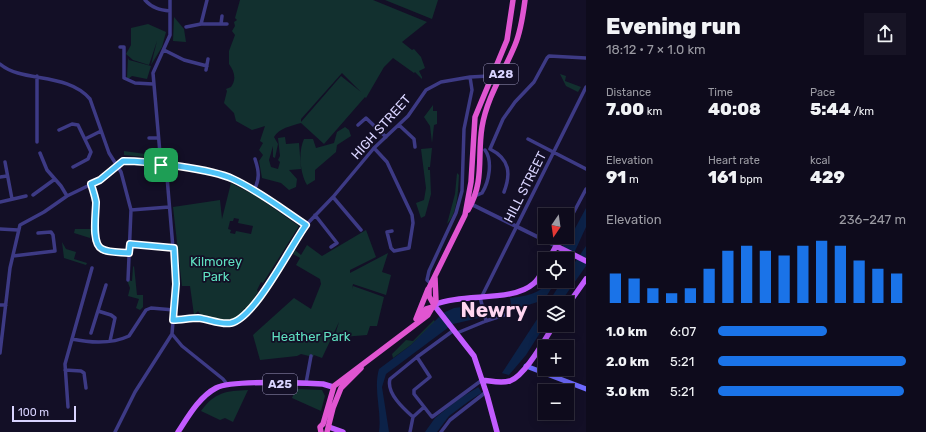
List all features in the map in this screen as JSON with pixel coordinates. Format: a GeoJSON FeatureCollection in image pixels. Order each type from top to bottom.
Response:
{"type":"FeatureCollection","features":[{"type":"Feature","properties":{"kind":"highway","name":"A28"},"geometry":{"type":"LineString","coordinates":[[410,328],[416,319],[465,215],[469,203],[473,128],[478,106],[506,40],[513,0]]}},
{"type":"Feature","properties":{"kind":"highway","name":"A28"},"geometry":{"type":"LineString","coordinates":[[469,203],[475,196],[480,176],[483,150],[482,125],[498,80],[518,36],[525,0]]}},
{"type":"Feature","properties":{"kind":"highway","name":"A28"},"geometry":{"type":"LineString","coordinates":[[321,432],[320,427],[327,427],[337,388],[348,374],[363,365],[428,315],[434,306],[431,286]]}},
{"type":"Feature","properties":{"kind":"highway","name":"A28"},"geometry":{"type":"LineString","coordinates":[[416,319],[426,309],[434,306]]}},
{"type":"Feature","properties":{"kind":"main road"},"geometry":{"type":"LineString","coordinates":[[554,252],[558,247],[586,262]]}},
{"type":"Feature","properties":{"kind":"main road"},"geometry":{"type":"LineString","coordinates":[[496,432],[487,391],[474,356],[434,306],[444,301],[481,298],[526,289],[538,278]]}},
{"type":"Feature","properties":{"kind":"main road"},"geometry":{"type":"LineString","coordinates":[[574,296],[586,279]]}},
{"type":"Feature","properties":{"kind":"main road"},"geometry":{"type":"LineString","coordinates":[[484,381],[501,382],[515,379],[526,366],[549,332]]}},
{"type":"Feature","properties":{"kind":"main road"},"geometry":{"type":"LineString","coordinates":[[526,366],[586,389]]}},
{"type":"Feature","properties":{"kind":"main road"},"geometry":{"type":"LineString","coordinates":[[487,391],[501,382]]}},
{"type":"Feature","properties":{"kind":"main road","name":"A25"},"geometry":{"type":"LineString","coordinates":[[178,432],[200,401],[216,388],[227,384],[306,383],[323,384],[337,388]]}},
{"type":"Feature","properties":{"kind":"main road"},"geometry":{"type":"LineString","coordinates":[[327,427],[343,432]]}},
{"type":"Feature","properties":{"kind":"street"},"geometry":{"type":"LineString","coordinates":[[145,0],[150,5],[158,9],[170,11]]}},
{"type":"Feature","properties":{"kind":"street"},"geometry":{"type":"LineString","coordinates":[[161,165],[153,84],[154,70],[170,34],[170,0]]}},
{"type":"Feature","properties":{"kind":"street"},"geometry":{"type":"LineString","coordinates":[[201,24],[207,0]]}},
{"type":"Feature","properties":{"kind":"street"},"geometry":{"type":"LineString","coordinates":[[221,24],[222,16]]}},
{"type":"Feature","properties":{"kind":"street"},"geometry":{"type":"LineString","coordinates":[[186,27],[201,24],[227,24]]}},
{"type":"Feature","properties":{"kind":"street"},"geometry":{"type":"LineString","coordinates":[[120,47],[124,47],[124,78],[135,83],[153,84]]}},
{"type":"Feature","properties":{"kind":"street"},"geometry":{"type":"LineString","coordinates":[[164,50],[184,60],[206,68],[208,59]]}},
{"type":"Feature","properties":{"kind":"street"},"geometry":{"type":"LineString","coordinates":[[490,149],[503,119],[515,102],[534,82],[544,62],[549,56],[586,58]]}},
{"type":"Feature","properties":{"kind":"street"},"geometry":{"type":"LineString","coordinates":[[0,64],[11,71],[37,76],[65,84],[85,94],[90,99],[109,153],[118,164],[131,210],[128,280]]}},
{"type":"Feature","properties":{"kind":"street"},"geometry":{"type":"LineString","coordinates":[[37,76],[37,142]]}},
{"type":"Feature","properties":{"kind":"street"},"geometry":{"type":"LineString","coordinates":[[491,76],[498,80]]}},
{"type":"Feature","properties":{"kind":"street","name":"HIGH STREET"},"geometry":{"type":"LineString","coordinates":[[173,320],[197,318],[226,324],[233,323],[245,316],[264,290],[306,225],[334,198],[374,148],[399,125],[426,90],[441,82],[470,77],[491,76]]}},
{"type":"Feature","properties":{"kind":"street"},"geometry":{"type":"LineString","coordinates":[[431,286],[427,280],[432,265],[456,213],[462,191],[464,129],[472,90],[470,77]]}},
{"type":"Feature","properties":{"kind":"street","name":"HILL STREET"},"geometry":{"type":"LineString","coordinates":[[481,298],[586,87]]}},
{"type":"Feature","properties":{"kind":"street"},"geometry":{"type":"LineString","coordinates":[[358,126],[366,118],[386,137]]}},
{"type":"Feature","properties":{"kind":"street"},"geometry":{"type":"LineString","coordinates":[[59,130],[75,124],[78,125],[91,152],[90,156],[73,167]]}},
{"type":"Feature","properties":{"kind":"street"},"geometry":{"type":"LineString","coordinates":[[399,125],[414,139],[415,147]]}},
{"type":"Feature","properties":{"kind":"street"},"geometry":{"type":"LineString","coordinates":[[85,139],[101,131]]}},
{"type":"Feature","properties":{"kind":"street"},"geometry":{"type":"LineString","coordinates":[[149,138],[158,138]]}},
{"type":"Feature","properties":{"kind":"street"},"geometry":{"type":"LineString","coordinates":[[528,139],[586,169]]}},
{"type":"Feature","properties":{"kind":"street"},"geometry":{"type":"LineString","coordinates":[[374,148],[386,162],[412,215],[413,223],[411,246],[394,251],[390,248],[387,232],[392,231]]}},
{"type":"Feature","properties":{"kind":"street"},"geometry":{"type":"LineString","coordinates":[[472,149],[490,149],[502,157],[509,168],[508,182],[504,192]]}},
{"type":"Feature","properties":{"kind":"street"},"geometry":{"type":"LineString","coordinates":[[40,153],[46,170],[61,186],[67,196]]}},
{"type":"Feature","properties":{"kind":"street"},"geometry":{"type":"LineString","coordinates":[[254,190],[259,177],[259,169],[255,159]]}},
{"type":"Feature","properties":{"kind":"street"},"geometry":{"type":"LineString","coordinates":[[0,353],[12,256],[20,225],[44,212],[67,196],[107,175],[123,161],[166,165],[224,176],[254,190],[306,225]]}},
{"type":"Feature","properties":{"kind":"street"},"geometry":{"type":"LineString","coordinates":[[5,162],[12,199]]}},
{"type":"Feature","properties":{"kind":"street"},"geometry":{"type":"LineString","coordinates":[[115,432],[135,392],[172,334],[176,284],[166,165]]}},
{"type":"Feature","properties":{"kind":"street"},"geometry":{"type":"LineString","coordinates":[[0,177],[7,176]]}},
{"type":"Feature","properties":{"kind":"street"},"geometry":{"type":"LineString","coordinates":[[33,195],[55,179]]}},
{"type":"Feature","properties":{"kind":"street"},"geometry":{"type":"LineString","coordinates":[[91,184],[96,200],[97,244],[103,250],[129,253]]}},
{"type":"Feature","properties":{"kind":"street"},"geometry":{"type":"LineString","coordinates":[[574,212],[586,189]]}},
{"type":"Feature","properties":{"kind":"street"},"geometry":{"type":"LineString","coordinates":[[0,202],[26,196]]}},
{"type":"Feature","properties":{"kind":"street"},"geometry":{"type":"LineString","coordinates":[[334,198],[361,230]]}},
{"type":"Feature","properties":{"kind":"street"},"geometry":{"type":"LineString","coordinates":[[469,203],[558,247],[559,244]]}},
{"type":"Feature","properties":{"kind":"street"},"geometry":{"type":"LineString","coordinates":[[131,210],[169,207]]}},
{"type":"Feature","properties":{"kind":"street"},"geometry":{"type":"LineString","coordinates":[[315,215],[337,242],[331,247]]}},
{"type":"Feature","properties":{"kind":"street"},"geometry":{"type":"LineString","coordinates":[[0,229],[18,230]]}},
{"type":"Feature","properties":{"kind":"street"},"geometry":{"type":"LineString","coordinates":[[12,256],[54,251],[53,235],[51,232],[38,233]]}},
{"type":"Feature","properties":{"kind":"street"},"geometry":{"type":"LineString","coordinates":[[130,244],[174,248]]}},
{"type":"Feature","properties":{"kind":"street"},"geometry":{"type":"LineString","coordinates":[[68,408],[65,364],[92,268]]}},
{"type":"Feature","properties":{"kind":"street"},"geometry":{"type":"LineString","coordinates":[[92,334],[106,285]]}},
{"type":"Feature","properties":{"kind":"street"},"geometry":{"type":"LineString","coordinates":[[481,298],[486,321]]}},
{"type":"Feature","properties":{"kind":"street"},"geometry":{"type":"LineString","coordinates":[[0,305],[6,305]]}},
{"type":"Feature","properties":{"kind":"street"},"geometry":{"type":"LineString","coordinates":[[72,339],[96,342],[110,341],[129,336],[146,310],[151,308],[174,310]]}},
{"type":"Feature","properties":{"kind":"street"},"geometry":{"type":"LineString","coordinates":[[98,311],[111,315],[115,318],[110,341]]}},
{"type":"Feature","properties":{"kind":"street"},"geometry":{"type":"LineString","coordinates":[[413,417],[391,392],[389,384],[393,376],[454,330],[507,314]]}},
{"type":"Feature","properties":{"kind":"street"},"geometry":{"type":"LineString","coordinates":[[172,334],[182,346],[223,379],[227,384]]}},
{"type":"Feature","properties":{"kind":"street"},"geometry":{"type":"LineString","coordinates":[[306,383],[311,356]]}},
{"type":"Feature","properties":{"kind":"street"},"geometry":{"type":"LineString","coordinates":[[417,357],[430,377],[414,390],[414,394],[432,417],[484,381]]}},
{"type":"Feature","properties":{"kind":"street"},"geometry":{"type":"LineString","coordinates":[[65,370],[81,371],[84,373],[86,388]]}},
{"type":"Feature","properties":{"kind":"street"},"geometry":{"type":"LineString","coordinates":[[441,432],[450,420],[487,391]]}},
{"type":"Feature","properties":{"kind":"street"},"geometry":{"type":"LineString","coordinates":[[410,432],[413,417],[424,407]]}},
{"type":"Feature","properties":{"kind":"green space"},"geometry":{"type":"Polygon","coordinates":[[[240,0],[373,0],[427,22],[402,42],[412,50],[414,49],[421,57],[425,68],[419,71],[422,79],[415,72],[414,73],[393,58],[384,67],[366,98],[365,97],[324,144],[301,123],[279,131],[274,137],[278,144],[275,158],[273,157],[273,146],[269,160],[271,167],[278,169],[280,162],[278,160],[280,156],[278,138],[285,137],[286,144],[299,143],[301,169],[289,170],[297,179],[296,187],[289,190],[281,183],[262,178],[259,161],[263,155],[259,150],[263,143],[260,141],[265,126],[252,130],[236,121],[234,113],[224,103],[227,91],[226,89],[231,87],[234,81],[233,72],[229,64],[229,51],[235,35],[232,31],[235,26],[234,22],[237,20],[235,18],[240,0]],[[342,73],[301,119],[301,122],[341,76],[361,92],[342,73]]]}},
{"type":"Feature","properties":{"kind":"green space"},"geometry":{"type":"Polygon","coordinates":[[[385,0],[438,0],[432,19],[385,0]]]}},
{"type":"Feature","properties":{"kind":"green space"},"geometry":{"type":"Polygon","coordinates":[[[174,17],[184,29],[186,42],[173,41],[174,17]]]}},
{"type":"Feature","properties":{"kind":"green space"},"geometry":{"type":"Polygon","coordinates":[[[148,24],[166,32],[162,47],[151,65],[157,41],[149,65],[133,60],[126,54],[131,45],[131,28],[148,24]]]}},
{"type":"Feature","properties":{"kind":"green space"},"geometry":{"type":"Polygon","coordinates":[[[128,58],[129,60],[151,66],[147,79],[132,76],[128,79],[127,78],[128,58]]]}},
{"type":"Feature","properties":{"kind":"green space"},"geometry":{"type":"Polygon","coordinates":[[[560,74],[566,76],[565,81],[581,87],[578,92],[566,86],[560,74]]]}},
{"type":"Feature","properties":{"kind":"green space"},"geometry":{"type":"Polygon","coordinates":[[[433,105],[433,111],[437,111],[437,124],[434,125],[432,143],[430,126],[424,117],[433,105]]]}},
{"type":"Feature","properties":{"kind":"green space"},"geometry":{"type":"Polygon","coordinates":[[[345,127],[349,130],[351,136],[337,145],[336,152],[315,170],[315,180],[307,185],[301,169],[300,156],[304,139],[313,139],[316,148],[334,143],[337,132],[345,127]]]}},
{"type":"Feature","properties":{"kind":"green space"},"geometry":{"type":"Polygon","coordinates":[[[432,148],[430,167],[428,167],[428,170],[430,170],[431,194],[425,216],[421,218],[416,203],[424,200],[426,188],[421,149],[432,148]]]}},
{"type":"Feature","properties":{"kind":"green space"},"geometry":{"type":"Polygon","coordinates":[[[124,151],[152,155],[155,158],[124,155],[124,151]]]}},
{"type":"Feature","properties":{"kind":"green space"},"geometry":{"type":"Polygon","coordinates":[[[457,173],[459,175],[457,201],[451,219],[447,224],[455,194],[457,173]]]}},
{"type":"Feature","properties":{"kind":"green space","name":"Kilmorey Park"},"geometry":{"type":"Polygon","coordinates":[[[231,183],[256,196],[299,226],[263,283],[261,282],[257,290],[258,292],[247,308],[244,308],[245,311],[230,320],[202,316],[198,311],[194,315],[190,286],[182,286],[173,207],[220,200],[222,219],[231,183]],[[234,218],[233,221],[230,221],[228,229],[231,230],[230,233],[235,234],[236,231],[251,234],[253,226],[238,223],[239,219],[234,218]]]}},
{"type":"Feature","properties":{"kind":"green space"},"geometry":{"type":"Polygon","coordinates":[[[75,229],[91,229],[90,238],[74,233],[75,229]]]}},
{"type":"Feature","properties":{"kind":"green space","name":"Heather Park"},"geometry":{"type":"Polygon","coordinates":[[[366,230],[376,257],[350,270],[350,273],[388,253],[382,272],[391,275],[386,295],[353,284],[352,289],[353,286],[384,297],[377,326],[370,326],[367,335],[342,337],[335,335],[339,322],[322,358],[314,355],[313,357],[301,354],[297,356],[260,360],[253,335],[294,298],[311,309],[321,284],[320,279],[296,265],[300,258],[293,254],[295,250],[301,255],[307,245],[322,256],[366,230]]]}},
{"type":"Feature","properties":{"kind":"green space"},"geometry":{"type":"Polygon","coordinates":[[[62,242],[66,249],[76,252],[74,259],[87,263],[86,265],[64,258],[62,242]]]}},
{"type":"Feature","properties":{"kind":"green space"},"geometry":{"type":"Polygon","coordinates":[[[134,266],[137,295],[143,295],[143,307],[140,310],[136,308],[139,299],[128,296],[130,288],[127,280],[132,281],[134,266]]]}},
{"type":"Feature","properties":{"kind":"green space"},"geometry":{"type":"Polygon","coordinates":[[[434,320],[435,322],[411,345],[393,358],[392,354],[406,340],[413,341],[434,320]]]}},
{"type":"Feature","properties":{"kind":"green space"},"geometry":{"type":"Polygon","coordinates":[[[296,389],[322,390],[325,396],[321,411],[292,398],[296,389]]]}},
{"type":"Feature","properties":{"kind":"green space"},"geometry":{"type":"Polygon","coordinates":[[[248,390],[233,422],[225,418],[220,420],[201,411],[216,396],[227,392],[248,390]]]}},
{"type":"Feature","properties":{"kind":"water"},"geometry":{"type":"Polygon","coordinates":[[[586,208],[586,227],[575,251],[574,252],[561,252],[564,244],[574,244],[574,230],[586,208]]]}},
{"type":"Feature","properties":{"kind":"water"},"geometry":{"type":"Polygon","coordinates":[[[586,246],[586,266],[574,283],[574,264],[586,246]]]}},
{"type":"Feature","properties":{"kind":"water"},"geometry":{"type":"Polygon","coordinates":[[[552,288],[547,296],[538,296],[538,302],[512,310],[510,298],[531,294],[541,289],[552,288]]]}},
{"type":"Feature","properties":{"kind":"water"},"geometry":{"type":"Polygon","coordinates":[[[558,288],[571,288],[565,296],[552,296],[558,288]]]}},
{"type":"Feature","properties":{"kind":"water"},"geometry":{"type":"Polygon","coordinates":[[[476,305],[479,318],[453,324],[386,374],[382,387],[389,432],[379,432],[380,424],[377,377],[379,369],[411,345],[443,313],[454,308],[476,305]]]}},
{"type":"Feature","properties":{"kind":"water"},"geometry":{"type":"Polygon","coordinates":[[[538,318],[538,332],[541,332],[526,355],[509,375],[449,416],[437,432],[425,432],[435,418],[460,398],[502,373],[538,318]]]}},
{"type":"Feature","properties":{"kind":"pier"},"geometry":{"type":"Polygon","coordinates":[[[498,372],[509,375],[482,393],[477,385],[498,372]]]}},
{"type":"Feature","properties":{"kind":"district","name":"Newry"},"geometry":{"type":"Point","coordinates":[494,309]}},
{"type":"Feature","properties":{"kind":"route"},"geometry":{"type":"LineString","coordinates":[[123,161],[144,162],[161,165],[209,172],[231,178],[261,194],[306,225],[249,312],[233,323],[226,324],[197,318],[173,320],[176,284],[174,248],[130,244],[129,253],[103,250],[99,248],[97,244],[95,230],[96,200],[91,184],[107,175],[112,169],[123,161]]}}]}
